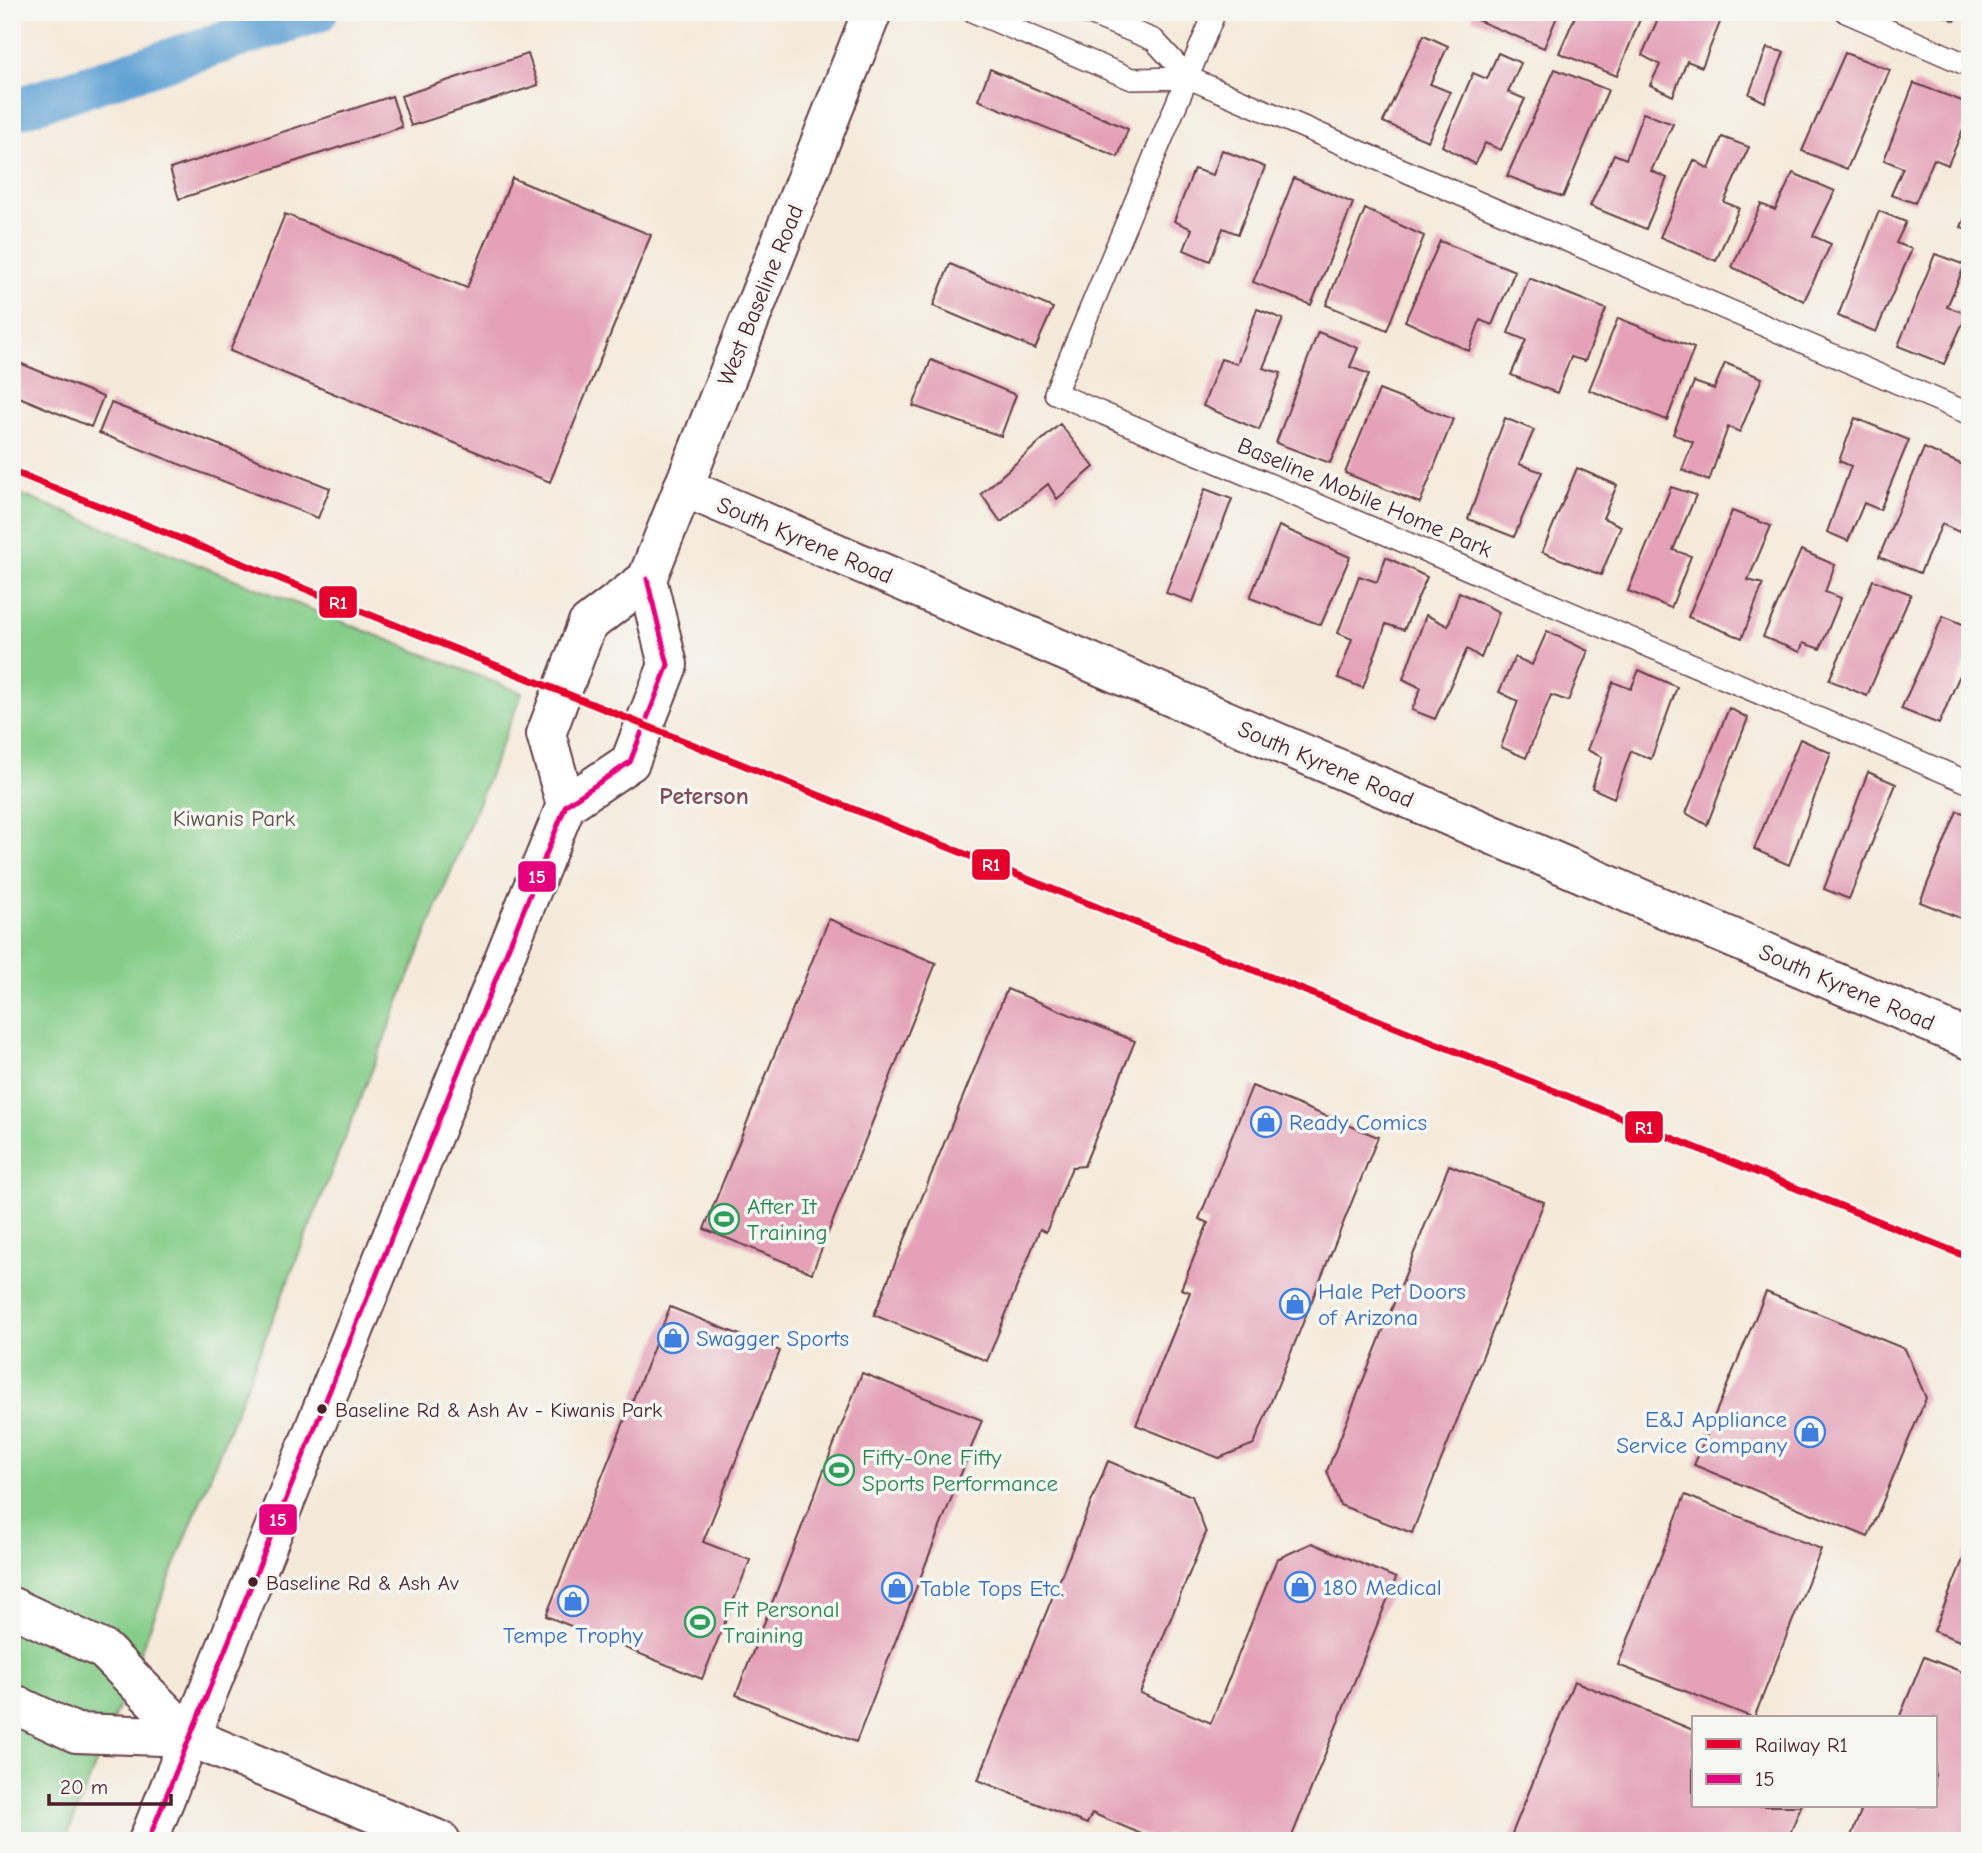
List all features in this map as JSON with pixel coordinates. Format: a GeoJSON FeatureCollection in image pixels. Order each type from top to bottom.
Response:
{"type":"FeatureCollection","features":[{"type":"Feature","properties":{"kind":"main road","name":"West Baseline Road"},"geometry":{"type":"LineString","coordinates":[[647,579],[872,12]]}},
{"type":"Feature","properties":{"kind":"main road","name":"South Kyrene Road"},"geometry":{"type":"LineString","coordinates":[[682,487],[1970,1040]]}},
{"type":"Feature","properties":{"kind":"main road"},"geometry":{"type":"LineString","coordinates":[[148,1841],[566,805],[630,762],[668,665],[647,579],[587,625],[547,734],[566,805]]}},
{"type":"Feature","properties":{"kind":"main road"},"geometry":{"type":"LineString","coordinates":[[15,1615],[104,1650],[190,1737]]}},
{"type":"Feature","properties":{"kind":"main road"},"geometry":{"type":"LineString","coordinates":[[12,1703],[76,1733],[190,1737],[441,1841]]}},
{"type":"Feature","properties":{"kind":"lane"},"geometry":{"type":"LineString","coordinates":[[974,12],[1132,79],[1189,78]]}},
{"type":"Feature","properties":{"kind":"lane"},"geometry":{"type":"LineString","coordinates":[[1085,12],[1154,40],[1189,78],[1970,414]]}},
{"type":"Feature","properties":{"kind":"lane","name":"Baseline Mobile Home Park"},"geometry":{"type":"LineString","coordinates":[[1215,12],[1055,393],[1970,783]]}},
{"type":"Feature","properties":{"kind":"lane"},"geometry":{"type":"LineString","coordinates":[[1846,12],[1970,66]]}},
{"type":"Feature","properties":{"kind":"green space","name":"Kiwanis Park"},"geometry":{"type":"Polygon","coordinates":[[[12,491],[522,693],[65,1841],[12,1841],[12,491]]]}},
{"type":"Feature","properties":{"kind":"building"},"geometry":{"type":"Polygon","coordinates":[[[1474,12],[1559,12],[1544,48],[1472,18],[1474,12]]]}},
{"type":"Feature","properties":{"kind":"building"},"geometry":{"type":"Polygon","coordinates":[[[1577,12],[1643,12],[1617,76],[1559,53],[1577,12]]]}},
{"type":"Feature","properties":{"kind":"building"},"geometry":{"type":"Polygon","coordinates":[[[1661,12],[1716,12],[1723,15],[1702,67],[1687,61],[1673,96],[1650,85],[1660,65],[1642,55],[1661,12]]]}},
{"type":"Feature","properties":{"kind":"building"},"geometry":{"type":"Polygon","coordinates":[[[1935,12],[1959,12],[1955,21],[1935,12]]]}},
{"type":"Feature","properties":{"kind":"building"},"geometry":{"type":"Polygon","coordinates":[[[1424,35],[1448,46],[1430,84],[1450,92],[1428,141],[1383,122],[1424,35]]]}},
{"type":"Feature","properties":{"kind":"building"},"geometry":{"type":"Polygon","coordinates":[[[1767,48],[1784,52],[1765,102],[1749,94],[1767,48]]]}},
{"type":"Feature","properties":{"kind":"building"},"geometry":{"type":"Polygon","coordinates":[[[1498,53],[1521,63],[1508,92],[1525,99],[1501,150],[1485,143],[1475,164],[1442,146],[1473,73],[1487,79],[1498,53]]]}},
{"type":"Feature","properties":{"kind":"building"},"geometry":{"type":"Polygon","coordinates":[[[1845,53],[1890,70],[1847,169],[1802,151],[1845,53]]]}},
{"type":"Feature","properties":{"kind":"building"},"geometry":{"type":"Polygon","coordinates":[[[528,54],[538,85],[411,126],[401,96],[528,54]]]}},
{"type":"Feature","properties":{"kind":"building"},"geometry":{"type":"Polygon","coordinates":[[[990,69],[1128,129],[1118,157],[978,100],[990,69]]]}},
{"type":"Feature","properties":{"kind":"building"},"geometry":{"type":"Polygon","coordinates":[[[1555,69],[1608,90],[1563,197],[1507,176],[1555,69]]]}},
{"type":"Feature","properties":{"kind":"building"},"geometry":{"type":"Polygon","coordinates":[[[1914,83],[1970,104],[1970,113],[1948,165],[1934,159],[1915,203],[1891,195],[1903,168],[1884,160],[1914,83]]]}},
{"type":"Feature","properties":{"kind":"building"},"geometry":{"type":"Polygon","coordinates":[[[392,96],[402,127],[179,199],[170,169],[392,96]]]}},
{"type":"Feature","properties":{"kind":"building"},"geometry":{"type":"Polygon","coordinates":[[[1643,113],[1673,124],[1651,171],[1667,178],[1646,229],[1590,206],[1614,154],[1626,159],[1643,113]]]}},
{"type":"Feature","properties":{"kind":"building"},"geometry":{"type":"Polygon","coordinates":[[[1722,137],[1749,147],[1724,202],[1739,208],[1716,261],[1660,237],[1694,160],[1709,169],[1722,137]]]}},
{"type":"Feature","properties":{"kind":"building"},"geometry":{"type":"Polygon","coordinates":[[[1222,150],[1265,167],[1238,234],[1223,228],[1210,261],[1184,250],[1192,229],[1174,221],[1194,169],[1213,175],[1222,150]]]}},
{"type":"Feature","properties":{"kind":"building"},"geometry":{"type":"Polygon","coordinates":[[[1793,173],[1835,191],[1813,236],[1831,244],[1804,301],[1732,267],[1761,204],[1775,210],[1793,173]]]}},
{"type":"Feature","properties":{"kind":"building"},"geometry":{"type":"Polygon","coordinates":[[[512,178],[651,235],[550,482],[230,351],[285,214],[467,288],[512,178]]]}},
{"type":"Feature","properties":{"kind":"building"},"geometry":{"type":"Polygon","coordinates":[[[1294,178],[1353,203],[1311,305],[1253,282],[1294,178]]]}},
{"type":"Feature","properties":{"kind":"building"},"geometry":{"type":"Polygon","coordinates":[[[1970,206],[1970,230],[1961,227],[1970,206]]]}},
{"type":"Feature","properties":{"kind":"building"},"geometry":{"type":"Polygon","coordinates":[[[1365,209],[1424,236],[1387,330],[1326,305],[1365,209]]]}},
{"type":"Feature","properties":{"kind":"building"},"geometry":{"type":"Polygon","coordinates":[[[1879,211],[1906,222],[1896,243],[1912,249],[1876,332],[1838,316],[1879,211]]]}},
{"type":"Feature","properties":{"kind":"building"},"geometry":{"type":"Polygon","coordinates":[[[1440,241],[1515,271],[1492,325],[1480,320],[1469,351],[1405,321],[1440,241]]]}},
{"type":"Feature","properties":{"kind":"building"},"geometry":{"type":"Polygon","coordinates":[[[1935,254],[1965,265],[1947,307],[1967,314],[1944,364],[1898,346],[1935,254]]]}},
{"type":"Feature","properties":{"kind":"building"},"geometry":{"type":"Polygon","coordinates":[[[950,264],[1053,308],[1035,349],[933,306],[950,264]]]}},
{"type":"Feature","properties":{"kind":"building"},"geometry":{"type":"Polygon","coordinates":[[[1529,278],[1606,309],[1585,361],[1571,357],[1557,393],[1511,375],[1526,340],[1508,333],[1529,278]]]}},
{"type":"Feature","properties":{"kind":"building"},"geometry":{"type":"Polygon","coordinates":[[[1257,309],[1283,319],[1263,368],[1281,373],[1259,430],[1203,406],[1221,359],[1237,364],[1257,309]]]}},
{"type":"Feature","properties":{"kind":"building"},"geometry":{"type":"Polygon","coordinates":[[[1618,318],[1694,348],[1667,420],[1589,390],[1618,318]]]}},
{"type":"Feature","properties":{"kind":"building"},"geometry":{"type":"Polygon","coordinates":[[[1318,332],[1358,348],[1350,367],[1369,374],[1330,463],[1276,443],[1318,332]]]}},
{"type":"Feature","properties":{"kind":"building"},"geometry":{"type":"Polygon","coordinates":[[[12,360],[103,397],[91,427],[12,394],[12,360]]]}},
{"type":"Feature","properties":{"kind":"building"},"geometry":{"type":"Polygon","coordinates":[[[931,360],[1016,395],[1001,436],[913,406],[931,360]]]}},
{"type":"Feature","properties":{"kind":"building"},"geometry":{"type":"Polygon","coordinates":[[[1725,363],[1762,378],[1740,432],[1728,427],[1709,481],[1682,470],[1693,442],[1673,434],[1694,382],[1714,389],[1725,363]]]}},
{"type":"Feature","properties":{"kind":"building"},"geometry":{"type":"Polygon","coordinates":[[[1379,390],[1453,419],[1420,503],[1345,473],[1379,390]]]}},
{"type":"Feature","properties":{"kind":"building"},"geometry":{"type":"Polygon","coordinates":[[[111,403],[330,488],[318,518],[99,433],[111,403]]]}},
{"type":"Feature","properties":{"kind":"building"},"geometry":{"type":"Polygon","coordinates":[[[1505,418],[1534,430],[1519,464],[1542,472],[1514,537],[1468,519],[1505,418]]]}},
{"type":"Feature","properties":{"kind":"building"},"geometry":{"type":"Polygon","coordinates":[[[1855,418],[1909,440],[1880,510],[1864,503],[1848,541],[1827,532],[1851,466],[1839,461],[1855,418]]]}},
{"type":"Feature","properties":{"kind":"building"},"geometry":{"type":"Polygon","coordinates":[[[1060,424],[1094,467],[1057,499],[1048,484],[1001,522],[981,494],[1060,424]]]}},
{"type":"Feature","properties":{"kind":"building"},"geometry":{"type":"Polygon","coordinates":[[[1924,448],[1970,468],[1970,505],[1959,532],[1942,524],[1920,573],[1879,557],[1924,448]]]}},
{"type":"Feature","properties":{"kind":"building"},"geometry":{"type":"Polygon","coordinates":[[[1577,468],[1617,485],[1603,518],[1621,526],[1601,575],[1542,552],[1577,468]]]}},
{"type":"Feature","properties":{"kind":"building"},"geometry":{"type":"Polygon","coordinates":[[[1671,487],[1696,495],[1673,550],[1691,556],[1671,608],[1628,591],[1671,487]]]}},
{"type":"Feature","properties":{"kind":"building"},"geometry":{"type":"Polygon","coordinates":[[[1205,489],[1232,499],[1193,602],[1166,593],[1205,489]]]}},
{"type":"Feature","properties":{"kind":"building"},"geometry":{"type":"Polygon","coordinates":[[[1732,511],[1771,526],[1748,580],[1763,584],[1742,638],[1688,617],[1732,511]]]}},
{"type":"Feature","properties":{"kind":"building"},"geometry":{"type":"Polygon","coordinates":[[[1279,526],[1350,557],[1321,625],[1250,598],[1279,526]]]}},
{"type":"Feature","properties":{"kind":"building"},"geometry":{"type":"Polygon","coordinates":[[[1801,550],[1835,565],[1825,592],[1841,598],[1820,649],[1803,643],[1800,652],[1763,637],[1801,550]]]}},
{"type":"Feature","properties":{"kind":"building"},"geometry":{"type":"Polygon","coordinates":[[[1386,557],[1427,577],[1404,630],[1386,624],[1363,688],[1338,678],[1352,639],[1338,633],[1359,576],[1377,582],[1386,557]]]}},
{"type":"Feature","properties":{"kind":"building"},"geometry":{"type":"Polygon","coordinates":[[[1873,580],[1911,594],[1867,696],[1829,680],[1873,580]]]}},
{"type":"Feature","properties":{"kind":"building"},"geometry":{"type":"Polygon","coordinates":[[[1459,592],[1499,612],[1481,658],[1467,649],[1435,719],[1412,710],[1421,688],[1403,679],[1426,615],[1448,626],[1459,592]]]}},
{"type":"Feature","properties":{"kind":"building"},"geometry":{"type":"Polygon","coordinates":[[[1943,616],[1970,627],[1970,651],[1939,724],[1901,709],[1943,616]]]}},
{"type":"Feature","properties":{"kind":"building"},"geometry":{"type":"Polygon","coordinates":[[[1547,631],[1588,651],[1568,701],[1551,695],[1526,758],[1501,747],[1518,701],[1499,692],[1515,657],[1532,665],[1547,631]]]}},
{"type":"Feature","properties":{"kind":"building"},"geometry":{"type":"Polygon","coordinates":[[[1639,670],[1677,687],[1651,759],[1631,751],[1614,798],[1592,788],[1602,757],[1587,750],[1613,682],[1631,689],[1639,670]]]}},
{"type":"Feature","properties":{"kind":"building"},"geometry":{"type":"Polygon","coordinates":[[[1729,708],[1748,718],[1707,825],[1686,813],[1729,708]]]}},
{"type":"Feature","properties":{"kind":"building"},"geometry":{"type":"Polygon","coordinates":[[[1800,739],[1831,753],[1789,865],[1754,849],[1800,739]]]}},
{"type":"Feature","properties":{"kind":"building"},"geometry":{"type":"Polygon","coordinates":[[[1868,772],[1896,784],[1849,899],[1824,889],[1868,772]]]}},
{"type":"Feature","properties":{"kind":"building"},"geometry":{"type":"Polygon","coordinates":[[[1957,811],[1970,815],[1970,907],[1965,920],[1920,902],[1957,811]]]}},
{"type":"Feature","properties":{"kind":"building"},"geometry":{"type":"Polygon","coordinates":[[[829,919],[936,963],[812,1273],[704,1229],[829,919]]]}},
{"type":"Feature","properties":{"kind":"building"},"geometry":{"type":"Polygon","coordinates":[[[1007,989],[1135,1041],[1084,1166],[1072,1167],[1046,1232],[1040,1229],[987,1361],[874,1315],[1007,989]]]}},
{"type":"Feature","properties":{"kind":"building"},"geometry":{"type":"Polygon","coordinates":[[[1252,1086],[1378,1137],[1254,1444],[1219,1458],[1136,1425],[1190,1292],[1181,1289],[1208,1223],[1199,1219],[1252,1086]]]}},
{"type":"Feature","properties":{"kind":"building"},"geometry":{"type":"Polygon","coordinates":[[[1449,1165],[1544,1202],[1412,1533],[1340,1505],[1327,1471],[1449,1165]]]}},
{"type":"Feature","properties":{"kind":"building","name":"E&J Appliance Service Company"},"geometry":{"type":"Polygon","coordinates":[[[1766,1292],[1905,1349],[1926,1398],[1868,1537],[1694,1465],[1766,1292]]]}},
{"type":"Feature","properties":{"kind":"building"},"geometry":{"type":"Polygon","coordinates":[[[670,1307],[780,1351],[703,1542],[750,1560],[702,1679],[546,1616],[670,1307]]]}},
{"type":"Feature","properties":{"kind":"building"},"geometry":{"type":"Polygon","coordinates":[[[862,1373],[982,1420],[856,1742],[736,1695],[862,1373]]]}},
{"type":"Feature","properties":{"kind":"building"},"geometry":{"type":"Polygon","coordinates":[[[1108,1461],[1192,1496],[1206,1533],[1140,1693],[1211,1723],[1277,1559],[1312,1543],[1396,1578],[1290,1841],[1182,1841],[1165,1834],[1162,1841],[1158,1841],[1092,1813],[1087,1824],[978,1780],[1108,1461]]]}},
{"type":"Feature","properties":{"kind":"building"},"geometry":{"type":"Polygon","coordinates":[[[1685,1495],[1821,1549],[1755,1716],[1618,1665],[1685,1495]]]}},
{"type":"Feature","properties":{"kind":"building"},"geometry":{"type":"Polygon","coordinates":[[[1970,1542],[1970,1645],[1934,1631],[1970,1542]]]}},
{"type":"Feature","properties":{"kind":"building"},"geometry":{"type":"Polygon","coordinates":[[[1924,1657],[1970,1675],[1970,1841],[1849,1841],[1862,1808],[1937,1808],[1937,1716],[1900,1716],[1924,1657]]]}},
{"type":"Feature","properties":{"kind":"building"},"geometry":{"type":"Polygon","coordinates":[[[1574,1681],[1692,1730],[1692,1808],[1800,1808],[1787,1841],[1509,1841],[1574,1681]]]}},
{"type":"Feature","properties":{"kind":"waterway"},"geometry":{"type":"LineString","coordinates":[[12,110],[317,12]]}},
{"type":"Feature","properties":{"kind":"rail line","name":"R1"},"geometry":{"type":"LineString","coordinates":[[12,471],[1970,1258]]}},
{"type":"Feature","properties":{"kind":"transit line","name":"15"},"geometry":{"type":"LineString","coordinates":[[148,1841],[566,805],[630,762],[668,665],[647,579]]}},
{"type":"Feature","properties":{"kind":"place","name":"Ready Comics"},"geometry":{"type":"Point","coordinates":[1266,1122]}},
{"type":"Feature","properties":{"kind":"place","name":"After It Training"},"geometry":{"type":"Point","coordinates":[724,1219]}},
{"type":"Feature","properties":{"kind":"place","name":"Hale Pet Doors of Arizona"},"geometry":{"type":"Point","coordinates":[1295,1304]}},
{"type":"Feature","properties":{"kind":"place","name":"Swagger Sports"},"geometry":{"type":"Point","coordinates":[673,1338]}},
{"type":"Feature","properties":{"kind":"place","name":"Baseline Rd & Ash Av - Kiwanis Park"},"geometry":{"type":"Point","coordinates":[322,1409]}},
{"type":"Feature","properties":{"kind":"place","name":"E&J Appliance Service Company"},"geometry":{"type":"Point","coordinates":[1810,1432]}},
{"type":"Feature","properties":{"kind":"place","name":"Fifty-One Fifty Sports Performance"},"geometry":{"type":"Point","coordinates":[839,1470]}},
{"type":"Feature","properties":{"kind":"place","name":"Baseline Rd & Ash Av"},"geometry":{"type":"Point","coordinates":[253,1582]}},
{"type":"Feature","properties":{"kind":"place","name":"180 Medical"},"geometry":{"type":"Point","coordinates":[1300,1587]}},
{"type":"Feature","properties":{"kind":"place","name":"Table Tops Etc."},"geometry":{"type":"Point","coordinates":[897,1588]}},
{"type":"Feature","properties":{"kind":"place","name":"Tempe Trophy"},"geometry":{"type":"Point","coordinates":[573,1601]}},
{"type":"Feature","properties":{"kind":"place","name":"Fit Personal Training"},"geometry":{"type":"Point","coordinates":[700,1622]}},
{"type":"Feature","properties":{"kind":"district","name":"Peterson"},"geometry":{"type":"Point","coordinates":[704,796]}}]}
